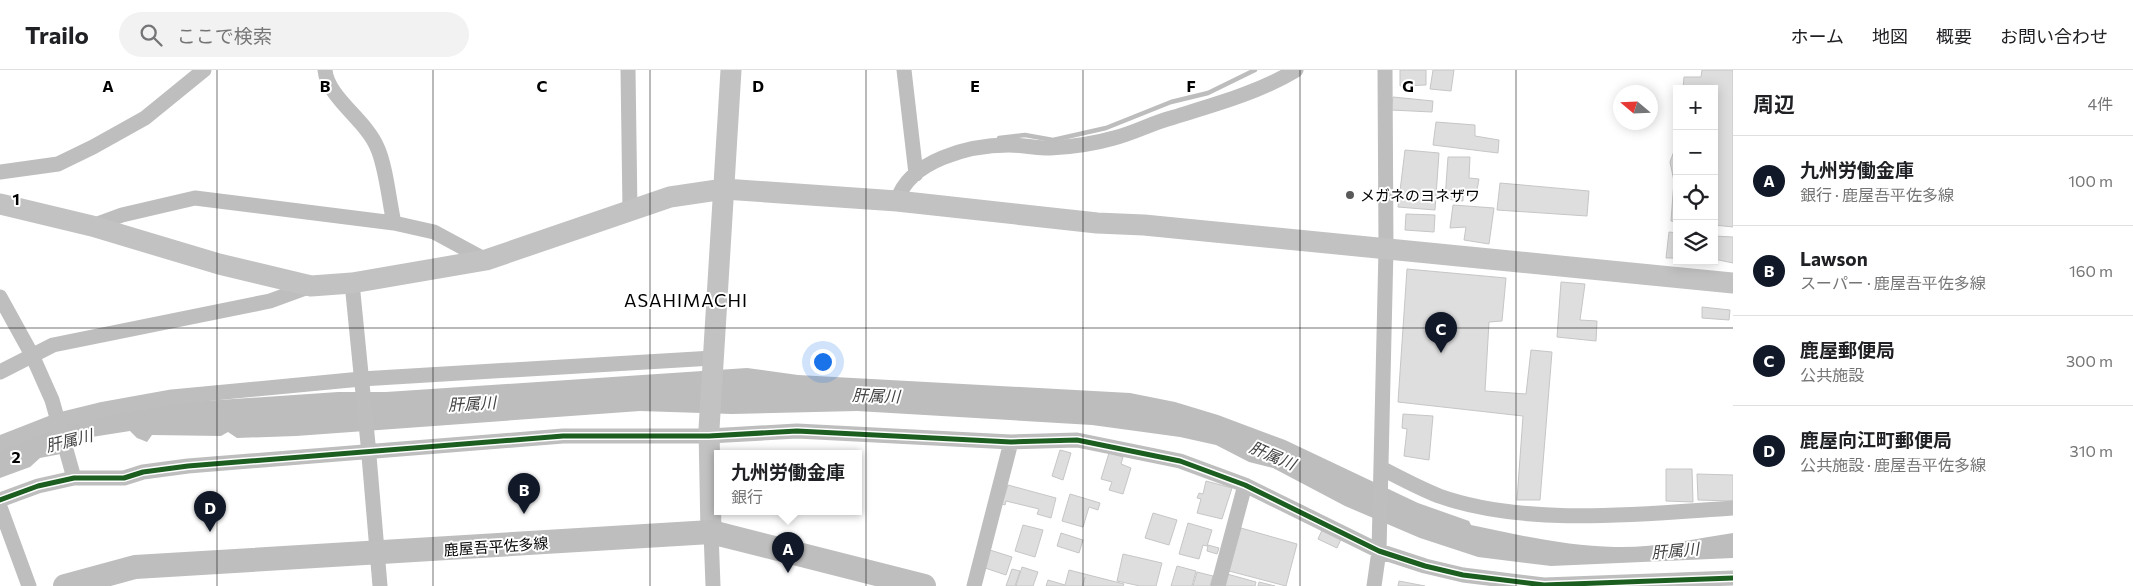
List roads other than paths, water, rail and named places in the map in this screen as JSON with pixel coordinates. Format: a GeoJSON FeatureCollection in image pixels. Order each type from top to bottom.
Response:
{"type":"FeatureCollection","features":[{"type":"Feature","properties":{"kind":"main road","name":"鹿屋吾平佐多線"},"geometry":{"type":"LineString","coordinates":[[65,586],[135,567],[377,554],[711,532],[924,586]]}},
{"type":"Feature","properties":{"kind":"street"},"geometry":{"type":"LineString","coordinates":[[0,172],[58,164],[94,147],[145,118],[204,70]]}},
{"type":"Feature","properties":{"kind":"street"},"geometry":{"type":"LineString","coordinates":[[325,70],[331,87],[366,128],[378,147],[394,223]]}},
{"type":"Feature","properties":{"kind":"street"},"geometry":{"type":"LineString","coordinates":[[628,70],[630,210]]}},
{"type":"Feature","properties":{"kind":"street"},"geometry":{"type":"LineString","coordinates":[[713,586],[709,432],[731,70]]}},
{"type":"Feature","properties":{"kind":"street"},"geometry":{"type":"LineString","coordinates":[[904,70],[916,174]]}},
{"type":"Feature","properties":{"kind":"street"},"geometry":{"type":"LineString","coordinates":[[897,201],[901,188],[916,174],[955,152],[980,146],[1011,145],[1058,148],[1115,138],[1172,117],[1212,107],[1296,70]]}},
{"type":"Feature","properties":{"kind":"street"},"geometry":{"type":"LineString","coordinates":[[1374,586],[1379,548],[1386,249],[1385,70]]}},
{"type":"Feature","properties":{"kind":"street"},"geometry":{"type":"LineString","coordinates":[[0,372],[52,345],[270,302],[311,286],[352,283],[486,260],[670,197],[724,189],[897,201],[1097,223],[1144,225],[1733,283]]}},
{"type":"Feature","properties":{"kind":"street"},"geometry":{"type":"LineString","coordinates":[[92,226],[122,215],[195,198],[394,223],[434,232],[486,260]]}},
{"type":"Feature","properties":{"kind":"street"},"geometry":{"type":"LineString","coordinates":[[0,204],[92,226],[219,264],[311,286]]}},
{"type":"Feature","properties":{"kind":"street"},"geometry":{"type":"LineString","coordinates":[[352,283],[380,586]]}},
{"type":"Feature","properties":{"kind":"street"},"geometry":{"type":"LineString","coordinates":[[0,297],[32,355],[59,424],[74,478]]}},
{"type":"Feature","properties":{"kind":"street"},"geometry":{"type":"LineString","coordinates":[[0,443],[100,410],[172,397],[362,383],[713,363]]}},
{"type":"Feature","properties":{"kind":"street"},"geometry":{"type":"LineString","coordinates":[[0,500],[38,486],[74,478],[124,478],[143,472],[188,466],[368,447],[563,436],[797,431],[1011,442],[1076,440],[1180,461],[1245,484],[1379,548],[1425,566],[1464,575],[1544,585],[1733,578]]}},
{"type":"Feature","properties":{"kind":"street"},"geometry":{"type":"LineString","coordinates":[[974,586],[1011,442]]}},
{"type":"Feature","properties":{"kind":"street"},"geometry":{"type":"LineString","coordinates":[[1381,473],[1440,496],[1492,508],[1581,516],[1733,508]]}},
{"type":"Feature","properties":{"kind":"street"},"geometry":{"type":"LineString","coordinates":[[1218,586],[1245,484]]}},
{"type":"Feature","properties":{"kind":"street"},"geometry":{"type":"LineString","coordinates":[[0,507],[29,586]]}},
{"type":"Feature","properties":{"kind":"water","name":"肝属川"},"geometry":{"type":"Polygon","coordinates":[[[747,368],[798,375],[1130,393],[1175,402],[1218,415],[1285,440],[1418,503],[1469,521],[1471,525],[1560,542],[1615,547],[1659,545],[1733,533],[1733,558],[1551,566],[1478,557],[1420,538],[1345,506],[1273,468],[1249,462],[1216,445],[1180,437],[1092,425],[857,411],[732,414],[640,411],[296,436],[237,438],[228,432],[221,436],[152,435],[147,442],[137,438],[130,431],[79,439],[74,442],[71,452],[40,458],[30,467],[0,478],[0,448],[69,422],[174,403],[338,392],[386,392],[747,368]]]}},
{"type":"Feature","properties":{"kind":"waterway"},"geometry":{"type":"LineString","coordinates":[[999,138],[1025,135],[1053,140],[1106,128],[1171,102],[1208,93],[1255,70]]}},
{"type":"Feature","properties":{"kind":"place","name":"メガネのヨネザワ"},"geometry":{"type":"Point","coordinates":[1350,195]}},
{"type":"Feature","properties":{"kind":"place","name":"鹿屋郵便局"},"geometry":{"type":"Point","coordinates":[1441,353]}},
{"type":"Feature","properties":{"kind":"place","name":"Lawson"},"geometry":{"type":"Point","coordinates":[524,514]}},
{"type":"Feature","properties":{"kind":"place","name":"鹿屋向江町郵便局"},"geometry":{"type":"Point","coordinates":[210,532]}},
{"type":"Feature","properties":{"kind":"place","name":"九州労働金庫"},"geometry":{"type":"Point","coordinates":[788,573]}},
{"type":"Feature","properties":{"kind":"district","name":"ASAHIMACHI"},"geometry":{"type":"Point","coordinates":[686,300]}}]}
